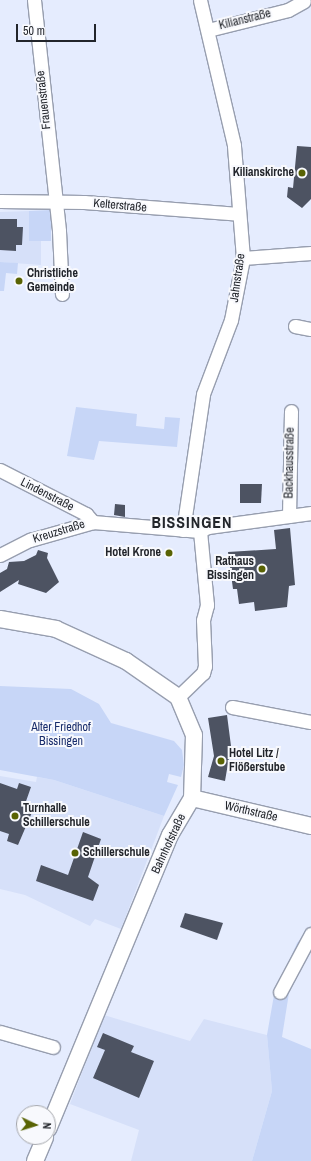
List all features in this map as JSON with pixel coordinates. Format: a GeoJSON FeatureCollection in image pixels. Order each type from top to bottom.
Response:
{"type":"FeatureCollection","features":[{"type":"Feature","properties":{"kind":"street","name":"Frauenstraße"},"geometry":{"type":"LineString","coordinates":[[34,0],[56,201],[62,294]]}},
{"type":"Feature","properties":{"kind":"street","name":"Jahnstraße"},"geometry":{"type":"LineString","coordinates":[[183,530],[203,394],[231,320],[243,258],[234,145],[200,0]]}},
{"type":"Feature","properties":{"kind":"street","name":"Kilianstraße"},"geometry":{"type":"LineString","coordinates":[[208,30],[288,10],[304,1]]}},
{"type":"Feature","properties":{"kind":"street","name":"Kelterstraße"},"geometry":{"type":"LineString","coordinates":[[0,200],[56,201],[239,214]]}},
{"type":"Feature","properties":{"kind":"street"},"geometry":{"type":"LineString","coordinates":[[243,258],[311,253]]}},
{"type":"Feature","properties":{"kind":"street"},"geometry":{"type":"LineString","coordinates":[[295,326],[311,329]]}},
{"type":"Feature","properties":{"kind":"street","name":"Backhausstraße"},"geometry":{"type":"LineString","coordinates":[[289,516],[291,411]]}},
{"type":"Feature","properties":{"kind":"street","name":"Lindenstraße"},"geometry":{"type":"LineString","coordinates":[[0,470],[86,514],[93,522]]}},
{"type":"Feature","properties":{"kind":"street","name":"Kreuzstraße"},"geometry":{"type":"LineString","coordinates":[[0,555],[30,540],[93,522],[200,531],[311,513]]}},
{"type":"Feature","properties":{"kind":"street"},"geometry":{"type":"LineString","coordinates":[[0,619],[56,629],[106,649],[178,697],[203,673],[205,666],[203,620],[207,604],[200,531]]}},
{"type":"Feature","properties":{"kind":"street","name":"Bahnhofstraße"},"geometry":{"type":"LineString","coordinates":[[56,1110],[170,836],[192,798],[194,735],[178,697]]}},
{"type":"Feature","properties":{"kind":"street"},"geometry":{"type":"LineString","coordinates":[[232,708],[311,722]]}},
{"type":"Feature","properties":{"kind":"street","name":"Wörthstraße"},"geometry":{"type":"LineString","coordinates":[[192,798],[311,826]]}},
{"type":"Feature","properties":{"kind":"street"},"geometry":{"type":"LineString","coordinates":[[280,992],[311,934]]}},
{"type":"Feature","properties":{"kind":"street"},"geometry":{"type":"LineString","coordinates":[[0,1032],[53,1047]]}},
{"type":"Feature","properties":{"kind":"street"},"geometry":{"type":"LineString","coordinates":[[34,1161],[41,1145]]}},
{"type":"Feature","properties":{"kind":"shaded area"},"geometry":{"type":"Polygon","coordinates":[[[29,211],[30,241],[41,241],[41,265],[0,262],[0,212],[29,211]]]}},
{"type":"Feature","properties":{"kind":"shaded area","name":"Schillerschule"},"geometry":{"type":"Polygon","coordinates":[[[0,776],[36,782],[37,777],[54,780],[164,816],[121,929],[95,919],[90,926],[25,895],[0,889],[0,776]]]}},
{"type":"Feature","properties":{"kind":"shaded area"},"geometry":{"type":"Polygon","coordinates":[[[104,1015],[190,1041],[204,1019],[267,1035],[272,1091],[252,1161],[131,1161],[139,1130],[70,1104],[104,1015]]]}},
{"type":"Feature","properties":{"kind":"green space"},"geometry":{"type":"Polygon","coordinates":[[[51,210],[51,241],[29,241],[29,211],[51,210]]]}},
{"type":"Feature","properties":{"kind":"green space"},"geometry":{"type":"Polygon","coordinates":[[[0,262],[18,263],[17,274],[6,273],[4,291],[0,291],[0,262]]]}},
{"type":"Feature","properties":{"kind":"green space"},"geometry":{"type":"Polygon","coordinates":[[[76,407],[137,414],[136,426],[164,429],[165,417],[180,418],[177,447],[99,441],[94,460],[67,456],[76,407]]]}},
{"type":"Feature","properties":{"kind":"green space","name":"Alter Friedhof Bissingen"},"geometry":{"type":"Polygon","coordinates":[[[0,686],[71,689],[99,704],[111,723],[174,741],[182,750],[184,765],[181,777],[169,774],[167,782],[178,785],[164,816],[54,780],[0,770],[0,686]]]}},
{"type":"Feature","properties":{"kind":"green space"},"geometry":{"type":"Polygon","coordinates":[[[311,927],[311,944],[289,993],[282,1037],[311,1049],[311,1161],[252,1161],[272,1091],[267,1035],[274,995],[297,943],[311,927]]]}},
{"type":"Feature","properties":{"kind":"building","name":"Kilianskirche"},"geometry":{"type":"Polygon","coordinates":[[[297,146],[311,147],[311,199],[302,208],[287,197],[288,187],[293,188],[297,146]]]}},
{"type":"Feature","properties":{"kind":"building"},"geometry":{"type":"Polygon","coordinates":[[[0,219],[17,219],[17,227],[23,227],[22,245],[16,245],[16,251],[0,250],[0,219]]]}},
{"type":"Feature","properties":{"kind":"building"},"geometry":{"type":"Polygon","coordinates":[[[240,484],[262,484],[261,503],[240,503],[240,484]]]}},
{"type":"Feature","properties":{"kind":"building"},"geometry":{"type":"Polygon","coordinates":[[[115,504],[125,505],[125,517],[114,515],[115,504]]]}},
{"type":"Feature","properties":{"kind":"building","name":"Rathaus Bissingen"},"geometry":{"type":"Polygon","coordinates":[[[290,528],[295,585],[289,586],[287,607],[255,611],[254,602],[239,604],[237,589],[233,589],[228,552],[276,549],[274,530],[290,528]]]}},
{"type":"Feature","properties":{"kind":"building"},"geometry":{"type":"Polygon","coordinates":[[[38,550],[48,553],[47,558],[59,582],[46,593],[18,584],[19,580],[0,592],[0,573],[7,569],[9,562],[24,561],[36,555],[38,550]]]}},
{"type":"Feature","properties":{"kind":"building"},"geometry":{"type":"Polygon","coordinates":[[[227,715],[231,746],[225,781],[208,777],[214,756],[208,718],[227,715]]]}},
{"type":"Feature","properties":{"kind":"building","name":"Turnhalle Schillerschule"},"geometry":{"type":"Polygon","coordinates":[[[0,783],[17,789],[19,783],[31,787],[24,807],[33,810],[18,845],[7,841],[9,834],[0,831],[0,783]]]}},
{"type":"Feature","properties":{"kind":"building","name":"Schillerschule"},"geometry":{"type":"Polygon","coordinates":[[[83,832],[101,839],[88,877],[99,885],[93,901],[36,881],[41,865],[68,875],[83,832]]]}},
{"type":"Feature","properties":{"kind":"building"},"geometry":{"type":"Polygon","coordinates":[[[185,913],[223,923],[217,940],[180,927],[185,913]]]}},
{"type":"Feature","properties":{"kind":"building"},"geometry":{"type":"Polygon","coordinates":[[[103,1033],[134,1046],[131,1052],[154,1061],[139,1098],[93,1078],[105,1050],[97,1047],[103,1033]]]}},
{"type":"Feature","properties":{"kind":"place","name":"Kilianskirche"},"geometry":{"type":"Point","coordinates":[302,173]}},
{"type":"Feature","properties":{"kind":"place","name":"Christliche Gemeinde"},"geometry":{"type":"Point","coordinates":[19,281]}},
{"type":"Feature","properties":{"kind":"place","name":"Hotel Krone"},"geometry":{"type":"Point","coordinates":[169,553]}},
{"type":"Feature","properties":{"kind":"place","name":"Rathaus Bissingen"},"geometry":{"type":"Point","coordinates":[262,569]}},
{"type":"Feature","properties":{"kind":"place","name":"Hotel Litz / Flößerstube"},"geometry":{"type":"Point","coordinates":[221,761]}},
{"type":"Feature","properties":{"kind":"place","name":"Turnhalle Schillerschule"},"geometry":{"type":"Point","coordinates":[15,816]}},
{"type":"Feature","properties":{"kind":"place","name":"Schillerschule"},"geometry":{"type":"Point","coordinates":[75,853]}},
{"type":"Feature","properties":{"kind":"district","name":"BISSINGEN"},"geometry":{"type":"Point","coordinates":[192,522]}}]}
